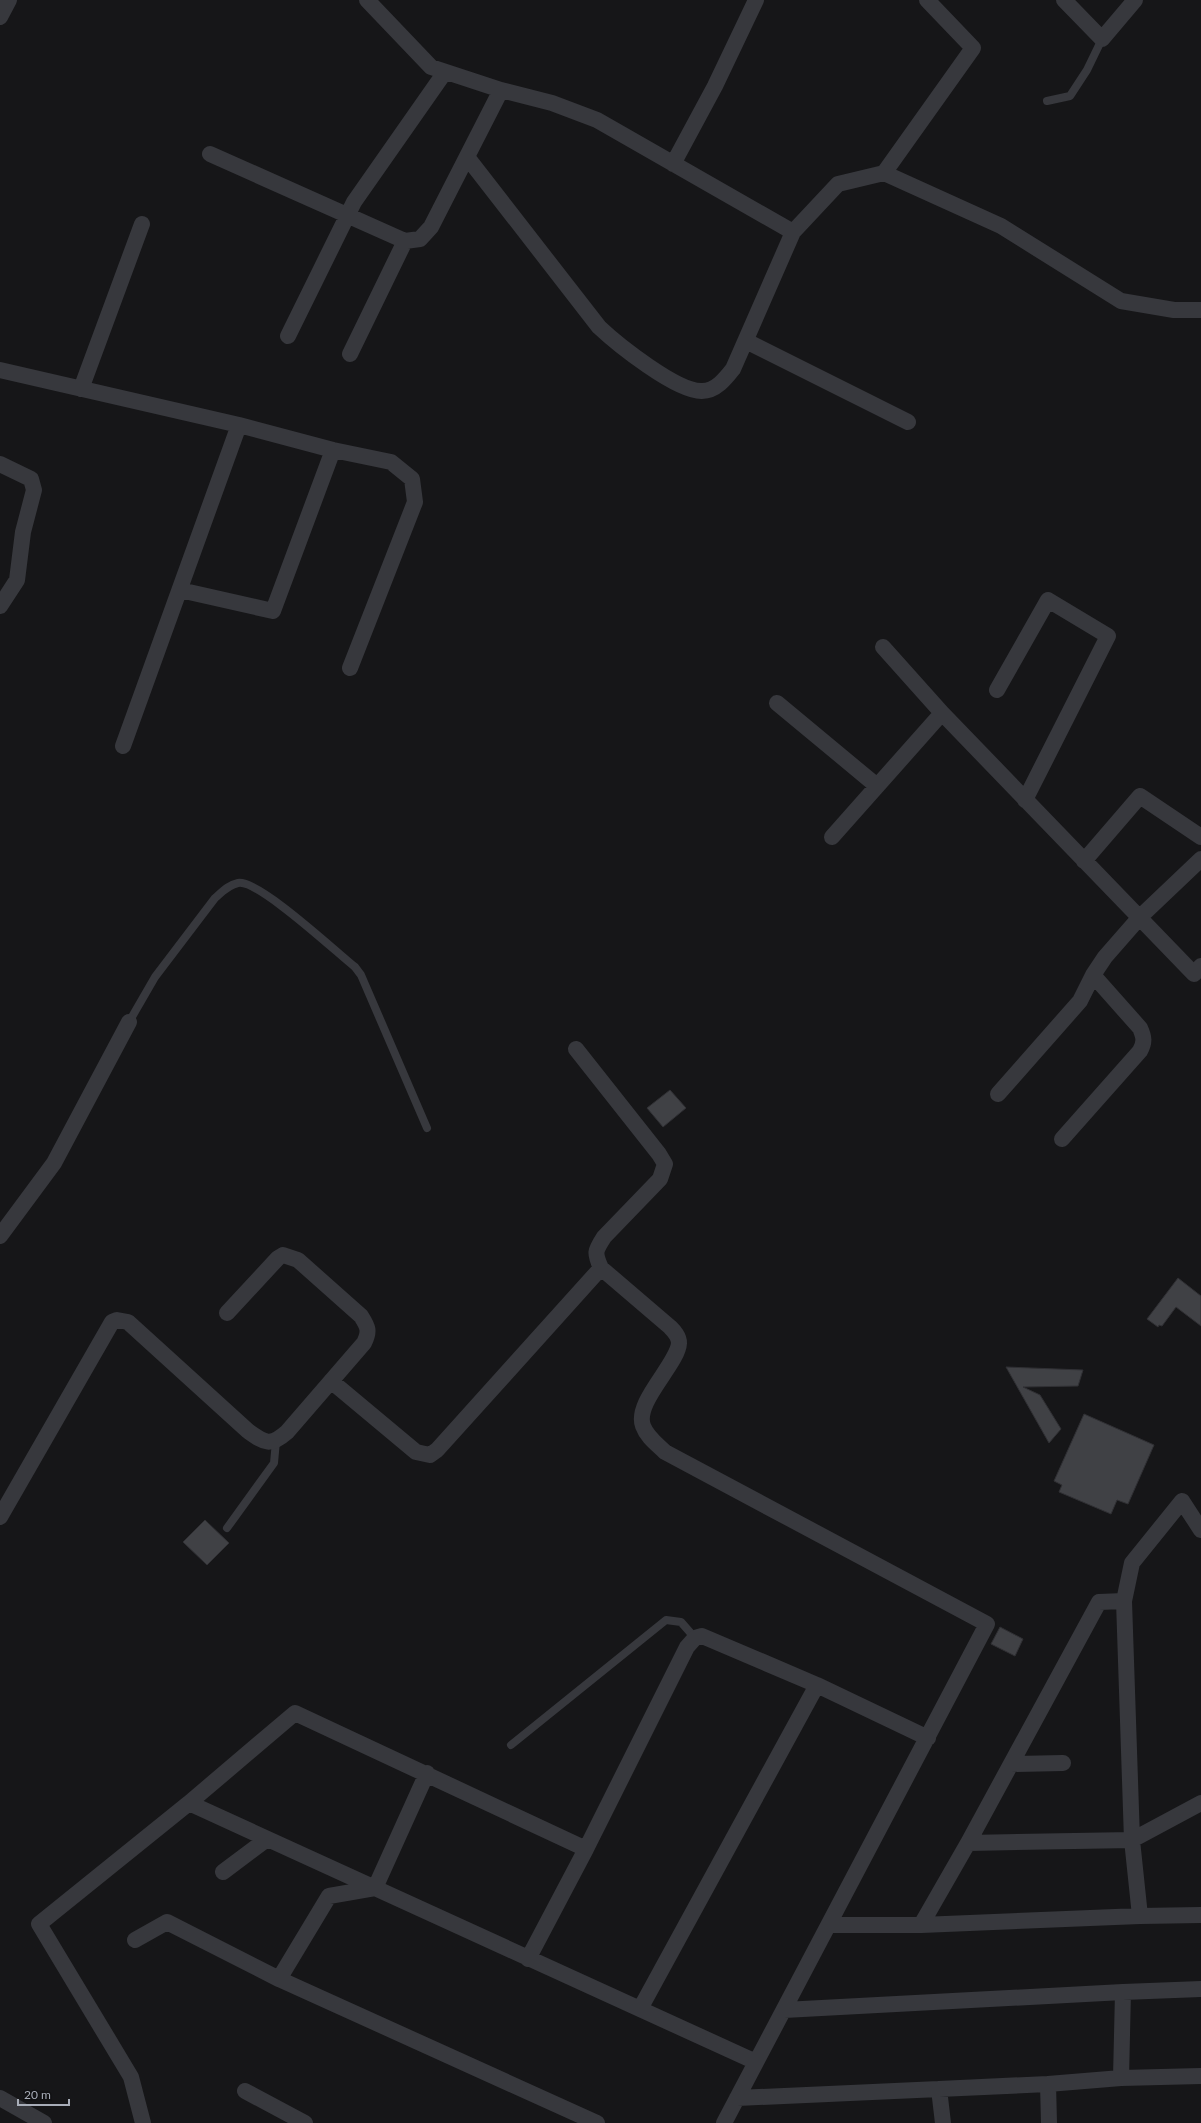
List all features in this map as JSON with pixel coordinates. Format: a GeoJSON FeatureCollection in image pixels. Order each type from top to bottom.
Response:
{"type":"FeatureCollection","features":[{"type":"Feature","properties":{"kind":"street"},"geometry":{"type":"LineString","coordinates":[[0,17],[9,0]]}},
{"type":"Feature","properties":{"kind":"street"},"geometry":{"type":"LineString","coordinates":[[367,0],[431,67],[501,90],[552,103],[597,120],[793,232]]}},
{"type":"Feature","properties":{"kind":"street"},"geometry":{"type":"LineString","coordinates":[[674,164],[715,86],[756,0]]}},
{"type":"Feature","properties":{"kind":"street"},"geometry":{"type":"LineString","coordinates":[[884,173],[973,48],[927,0]]}},
{"type":"Feature","properties":{"kind":"street"},"geometry":{"type":"LineString","coordinates":[[1064,0],[1102,38],[1135,0]]}},
{"type":"Feature","properties":{"kind":"street"},"geometry":{"type":"LineString","coordinates":[[288,336],[354,202],[445,72]]}},
{"type":"Feature","properties":{"kind":"street"},"geometry":{"type":"LineString","coordinates":[[210,154],[405,241],[420,240],[431,228],[501,90]]}},
{"type":"Feature","properties":{"kind":"street"},"geometry":{"type":"LineString","coordinates":[[467,157],[599,327],[625,351],[688,388],[702,391],[711,389],[723,382],[733,369],[793,232],[838,184],[884,173],[1001,226],[1121,301],[1174,310],[1201,310]]}},
{"type":"Feature","properties":{"kind":"street"},"geometry":{"type":"LineString","coordinates":[[81,389],[142,224]]}},
{"type":"Feature","properties":{"kind":"street"},"geometry":{"type":"LineString","coordinates":[[350,354],[405,241]]}},
{"type":"Feature","properties":{"kind":"street"},"geometry":{"type":"LineString","coordinates":[[746,341],[908,422]]}},
{"type":"Feature","properties":{"kind":"street"},"geometry":{"type":"LineString","coordinates":[[0,370],[239,425],[333,450],[391,462],[412,479],[415,502],[350,668]]}},
{"type":"Feature","properties":{"kind":"street"},"geometry":{"type":"LineString","coordinates":[[123,746],[239,425]]}},
{"type":"Feature","properties":{"kind":"street"},"geometry":{"type":"LineString","coordinates":[[180,590],[273,611],[333,450]]}},
{"type":"Feature","properties":{"kind":"street"},"geometry":{"type":"LineString","coordinates":[[0,464],[31,479],[34,490],[23,532],[17,580],[0,606]]}},
{"type":"Feature","properties":{"kind":"street"},"geometry":{"type":"LineString","coordinates":[[997,690],[1048,600],[1108,636],[1025,800]]}},
{"type":"Feature","properties":{"kind":"street"},"geometry":{"type":"LineString","coordinates":[[883,647],[942,713],[1025,800],[1084,861],[1199,974]]}},
{"type":"Feature","properties":{"kind":"street"},"geometry":{"type":"LineString","coordinates":[[776,703],[877,786]]}},
{"type":"Feature","properties":{"kind":"street"},"geometry":{"type":"LineString","coordinates":[[832,837],[942,713]]}},
{"type":"Feature","properties":{"kind":"street"},"geometry":{"type":"LineString","coordinates":[[1084,861],[1140,796],[1201,837]]}},
{"type":"Feature","properties":{"kind":"street"},"geometry":{"type":"LineString","coordinates":[[998,1094],[1080,1001],[1093,975],[1105,957],[1140,917],[1201,859]]}},
{"type":"Feature","properties":{"kind":"street"},"geometry":{"type":"LineString","coordinates":[[1062,1139],[1140,1051],[1144,1044],[1144,1036],[1140,1028],[1093,975]]}},
{"type":"Feature","properties":{"kind":"street"},"geometry":{"type":"LineString","coordinates":[[0,1236],[54,1162],[129,1022]]}},
{"type":"Feature","properties":{"kind":"street"},"geometry":{"type":"LineString","coordinates":[[576,1049],[659,1154],[664,1164],[660,1179],[604,1237],[597,1248],[595,1255],[601,1268],[670,1327],[677,1335],[679,1343],[651,1394],[643,1412],[642,1425],[648,1434],[664,1452],[987,1624],[724,2123]]}},
{"type":"Feature","properties":{"kind":"street"},"geometry":{"type":"LineString","coordinates":[[0,1517],[106,1329],[117,1320],[128,1322],[248,1431],[268,1443],[276,1441],[287,1432],[364,1343],[369,1333],[368,1327],[362,1316],[298,1260],[283,1255],[278,1258],[227,1313]]}},
{"type":"Feature","properties":{"kind":"street"},"geometry":{"type":"LineString","coordinates":[[331,1381],[416,1452],[430,1455],[437,1450],[601,1268]]}},
{"type":"Feature","properties":{"kind":"street"},"geometry":{"type":"LineString","coordinates":[[1140,1916],[1132,1840],[1124,1601],[1132,1563],[1182,1501],[1201,1530]]}},
{"type":"Feature","properties":{"kind":"street"},"geometry":{"type":"LineString","coordinates":[[921,1925],[968,1843],[1099,1602],[1124,1601]]}},
{"type":"Feature","properties":{"kind":"street"},"geometry":{"type":"LineString","coordinates":[[528,1959],[586,1849],[687,1648],[695,1638],[708,1638],[816,1685],[928,1738]]}},
{"type":"Feature","properties":{"kind":"street"},"geometry":{"type":"LineString","coordinates":[[640,2009],[816,1685]]}},
{"type":"Feature","properties":{"kind":"street"},"geometry":{"type":"LineString","coordinates":[[143,2123],[131,2077],[39,1924],[189,1803],[295,1713],[427,1773],[586,1849]]}},
{"type":"Feature","properties":{"kind":"street"},"geometry":{"type":"LineString","coordinates":[[1011,1764],[1063,1763]]}},
{"type":"Feature","properties":{"kind":"street"},"geometry":{"type":"LineString","coordinates":[[375,1888],[427,1773]]}},
{"type":"Feature","properties":{"kind":"street"},"geometry":{"type":"LineString","coordinates":[[189,1803],[756,2062]]}},
{"type":"Feature","properties":{"kind":"street"},"geometry":{"type":"LineString","coordinates":[[968,1843],[1132,1840],[1201,1803]]}},
{"type":"Feature","properties":{"kind":"street"},"geometry":{"type":"LineString","coordinates":[[223,1872],[267,1839]]}},
{"type":"Feature","properties":{"kind":"street"},"geometry":{"type":"LineString","coordinates":[[279,1979],[329,1896],[375,1888]]}},
{"type":"Feature","properties":{"kind":"street"},"geometry":{"type":"LineString","coordinates":[[829,1925],[921,1925],[1201,1915]]}},
{"type":"Feature","properties":{"kind":"street"},"geometry":{"type":"LineString","coordinates":[[135,1940],[167,1922],[279,1979],[575,2119],[597,2123]]}},
{"type":"Feature","properties":{"kind":"street"},"geometry":{"type":"LineString","coordinates":[[784,2010],[1201,1989]]}},
{"type":"Feature","properties":{"kind":"street"},"geometry":{"type":"LineString","coordinates":[[1121,2078],[1123,1992]]}},
{"type":"Feature","properties":{"kind":"street"},"geometry":{"type":"LineString","coordinates":[[737,2098],[1048,2084],[1121,2078],[1201,2076]]}},
{"type":"Feature","properties":{"kind":"street"},"geometry":{"type":"LineString","coordinates":[[1048,2084],[1049,2123]]}},
{"type":"Feature","properties":{"kind":"street"},"geometry":{"type":"LineString","coordinates":[[939,2089],[943,2123]]}},
{"type":"Feature","properties":{"kind":"street"},"geometry":{"type":"LineString","coordinates":[[244,2091],[305,2123]]}},
{"type":"Feature","properties":{"kind":"street"},"geometry":{"type":"LineString","coordinates":[[0,2098],[44,2123]]}},
{"type":"Feature","properties":{"kind":"lane"},"geometry":{"type":"LineString","coordinates":[[1047,101],[1070,96],[1087,70],[1102,38]]}},
{"type":"Feature","properties":{"kind":"lane"},"geometry":{"type":"LineString","coordinates":[[129,1022],[155,977],[215,898],[227,887],[238,883],[249,884],[284,908],[355,967],[362,975],[427,1128]]}},
{"type":"Feature","properties":{"kind":"lane"},"geometry":{"type":"LineString","coordinates":[[227,1528],[274,1463],[276,1441]]}},
{"type":"Feature","properties":{"kind":"lane"},"geometry":{"type":"LineString","coordinates":[[511,1744],[666,1620],[681,1622],[695,1638]]}},
{"type":"Feature","properties":{"kind":"building"},"geometry":{"type":"Polygon","coordinates":[[[670,1090],[686,1108],[663,1127],[647,1108],[670,1090]]]}},
{"type":"Feature","properties":{"kind":"building"},"geometry":{"type":"Polygon","coordinates":[[[1178,1278],[1201,1296],[1201,1326],[1176,1307],[1162,1326],[1159,1325],[1158,1327],[1147,1319],[1178,1278]]]}},
{"type":"Feature","properties":{"kind":"building"},"geometry":{"type":"Polygon","coordinates":[[[1006,1367],[1083,1370],[1078,1386],[1023,1387],[1040,1395],[1061,1429],[1049,1443],[1006,1367]]]}},
{"type":"Feature","properties":{"kind":"building"},"geometry":{"type":"Polygon","coordinates":[[[1084,1414],[1154,1445],[1128,1504],[1117,1500],[1111,1514],[1059,1492],[1062,1485],[1054,1481],[1084,1414]]]}},
{"type":"Feature","properties":{"kind":"building"},"geometry":{"type":"Polygon","coordinates":[[[205,1520],[229,1543],[207,1565],[183,1542],[205,1520]]]}},
{"type":"Feature","properties":{"kind":"building"},"geometry":{"type":"Polygon","coordinates":[[[1000,1627],[1023,1639],[1015,1656],[991,1644],[1000,1627]]]}}]}
